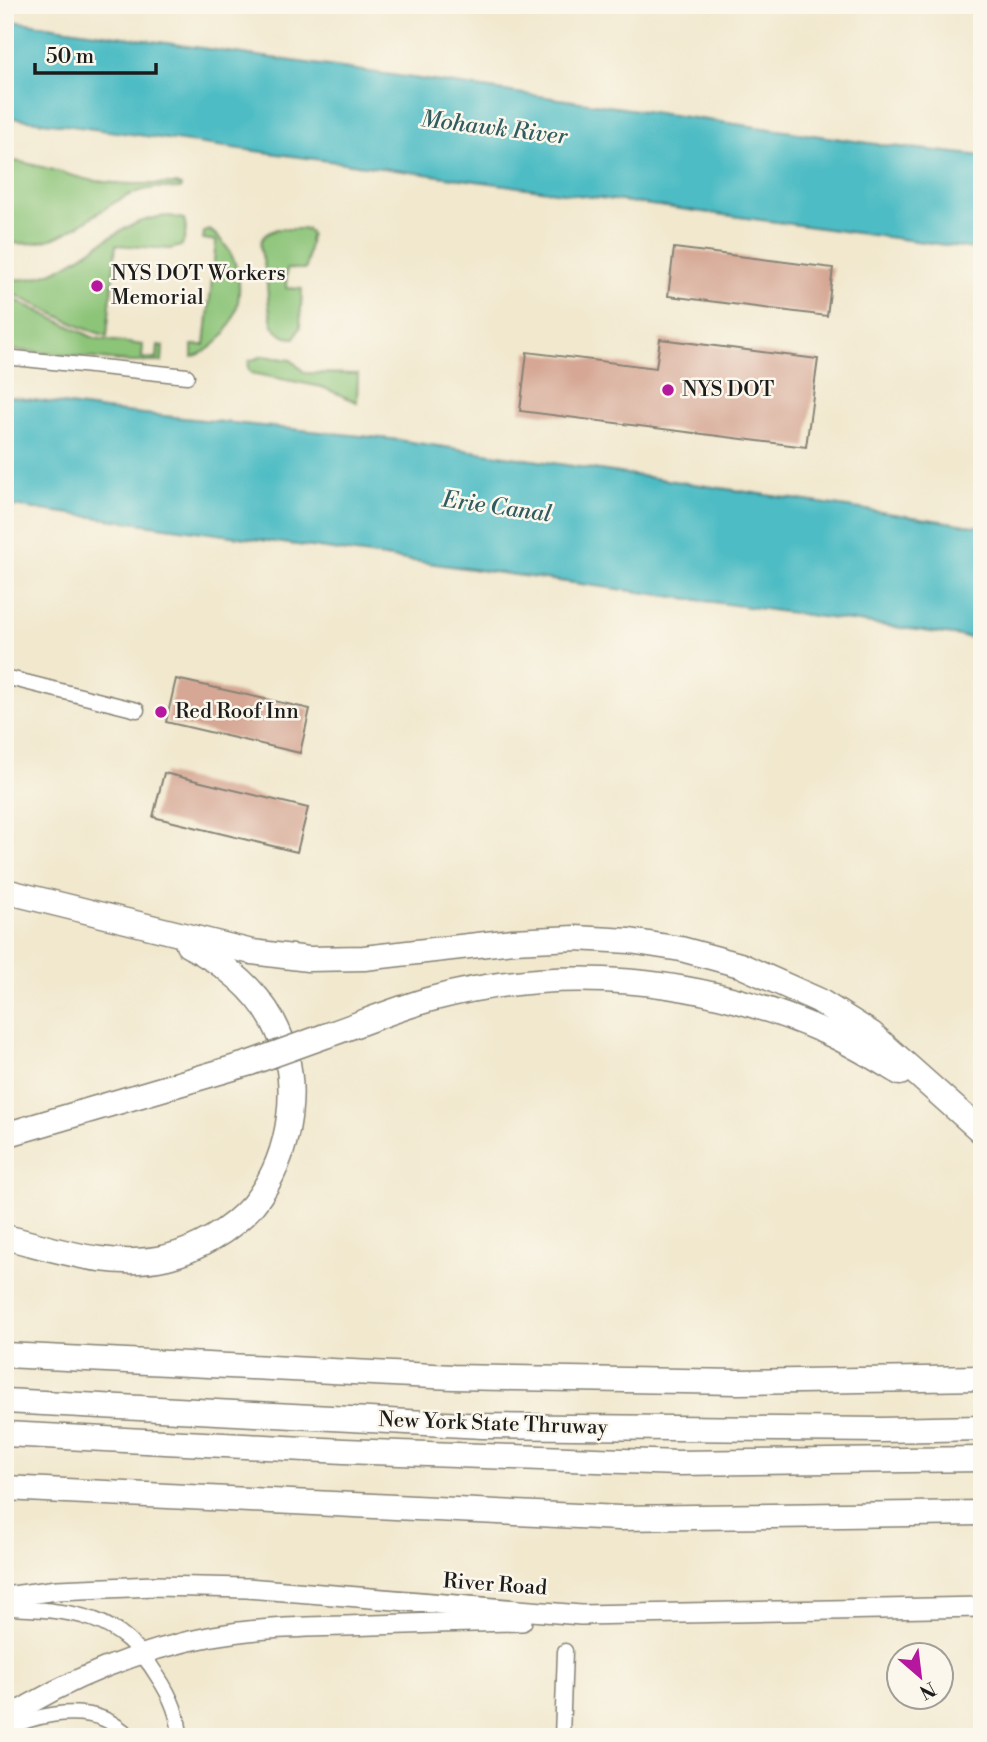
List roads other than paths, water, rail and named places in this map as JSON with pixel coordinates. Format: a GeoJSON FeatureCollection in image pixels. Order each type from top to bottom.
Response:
{"type":"FeatureCollection","features":[{"type":"Feature","properties":{"kind":"highway"},"geometry":{"type":"LineString","coordinates":[[5,891],[252,951],[308,959],[365,958],[513,941],[575,938],[630,941],[681,949],[740,965],[818,1000],[872,1034],[982,1132]]}},
{"type":"Feature","properties":{"kind":"highway"},"geometry":{"type":"LineString","coordinates":[[5,1237],[87,1258],[124,1262],[166,1258],[193,1249],[229,1227],[252,1206],[273,1172],[288,1128],[291,1089],[289,1063],[275,1024],[260,1001],[235,974],[207,955],[153,927]]}},
{"type":"Feature","properties":{"kind":"highway"},"geometry":{"type":"LineString","coordinates":[[5,1135],[250,1063],[430,999],[494,986],[559,979],[637,981],[739,1000],[822,1030],[940,1096]]}},
{"type":"Feature","properties":{"kind":"highway"},"geometry":{"type":"LineString","coordinates":[[5,1354],[453,1377],[738,1382],[982,1378]]}},
{"type":"Feature","properties":{"kind":"highway","name":"New York State Thruway"},"geometry":{"type":"LineString","coordinates":[[5,1401],[482,1426],[883,1430],[982,1428]]}},
{"type":"Feature","properties":{"kind":"highway","name":"New York State Thruway"},"geometry":{"type":"LineString","coordinates":[[5,1434],[344,1451],[664,1462],[982,1459]]}},
{"type":"Feature","properties":{"kind":"highway"},"geometry":{"type":"LineString","coordinates":[[5,1489],[619,1518],[982,1513]]}},
{"type":"Feature","properties":{"kind":"main road","name":"River Road"},"geometry":{"type":"LineString","coordinates":[[5,1597],[57,1590],[154,1586],[247,1588],[581,1615],[982,1606]]}},
{"type":"Feature","properties":{"kind":"main road"},"geometry":{"type":"LineString","coordinates":[[5,1718],[95,1671],[144,1654],[211,1636],[264,1629],[528,1621],[581,1615]]}},
{"type":"Feature","properties":{"kind":"street"},"geometry":{"type":"LineString","coordinates":[[5,357],[187,376]]}},
{"type":"Feature","properties":{"kind":"street"},"geometry":{"type":"LineString","coordinates":[[5,677],[137,710]]}},
{"type":"Feature","properties":{"kind":"street"},"geometry":{"type":"LineString","coordinates":[[5,1608],[58,1611],[85,1616],[123,1633],[144,1654],[171,1697],[180,1737]]}},
{"type":"Feature","properties":{"kind":"street"},"geometry":{"type":"LineString","coordinates":[[562,1737],[565,1651]]}},
{"type":"Feature","properties":{"kind":"street"},"geometry":{"type":"LineString","coordinates":[[5,1729],[42,1716],[79,1715],[104,1719],[132,1737]]}},
{"type":"Feature","properties":{"kind":"water","name":"Mohawk River"},"geometry":{"type":"Polygon","coordinates":[[[5,20],[883,145],[982,156],[982,250],[5,117],[5,20]]]}},
{"type":"Feature","properties":{"kind":"water","name":"Erie Canal"},"geometry":{"type":"Polygon","coordinates":[[[5,396],[105,410],[391,439],[982,527],[982,639],[5,505],[5,396]]]}},
{"type":"Feature","properties":{"kind":"place","name":"NYS DOT Workers Memorial"},"geometry":{"type":"Point","coordinates":[97,286]}},
{"type":"Feature","properties":{"kind":"place","name":"NYS DOT"},"geometry":{"type":"Point","coordinates":[668,390]}},
{"type":"Feature","properties":{"kind":"place","name":"Red Roof Inn"},"geometry":{"type":"Point","coordinates":[161,712]}}]}
